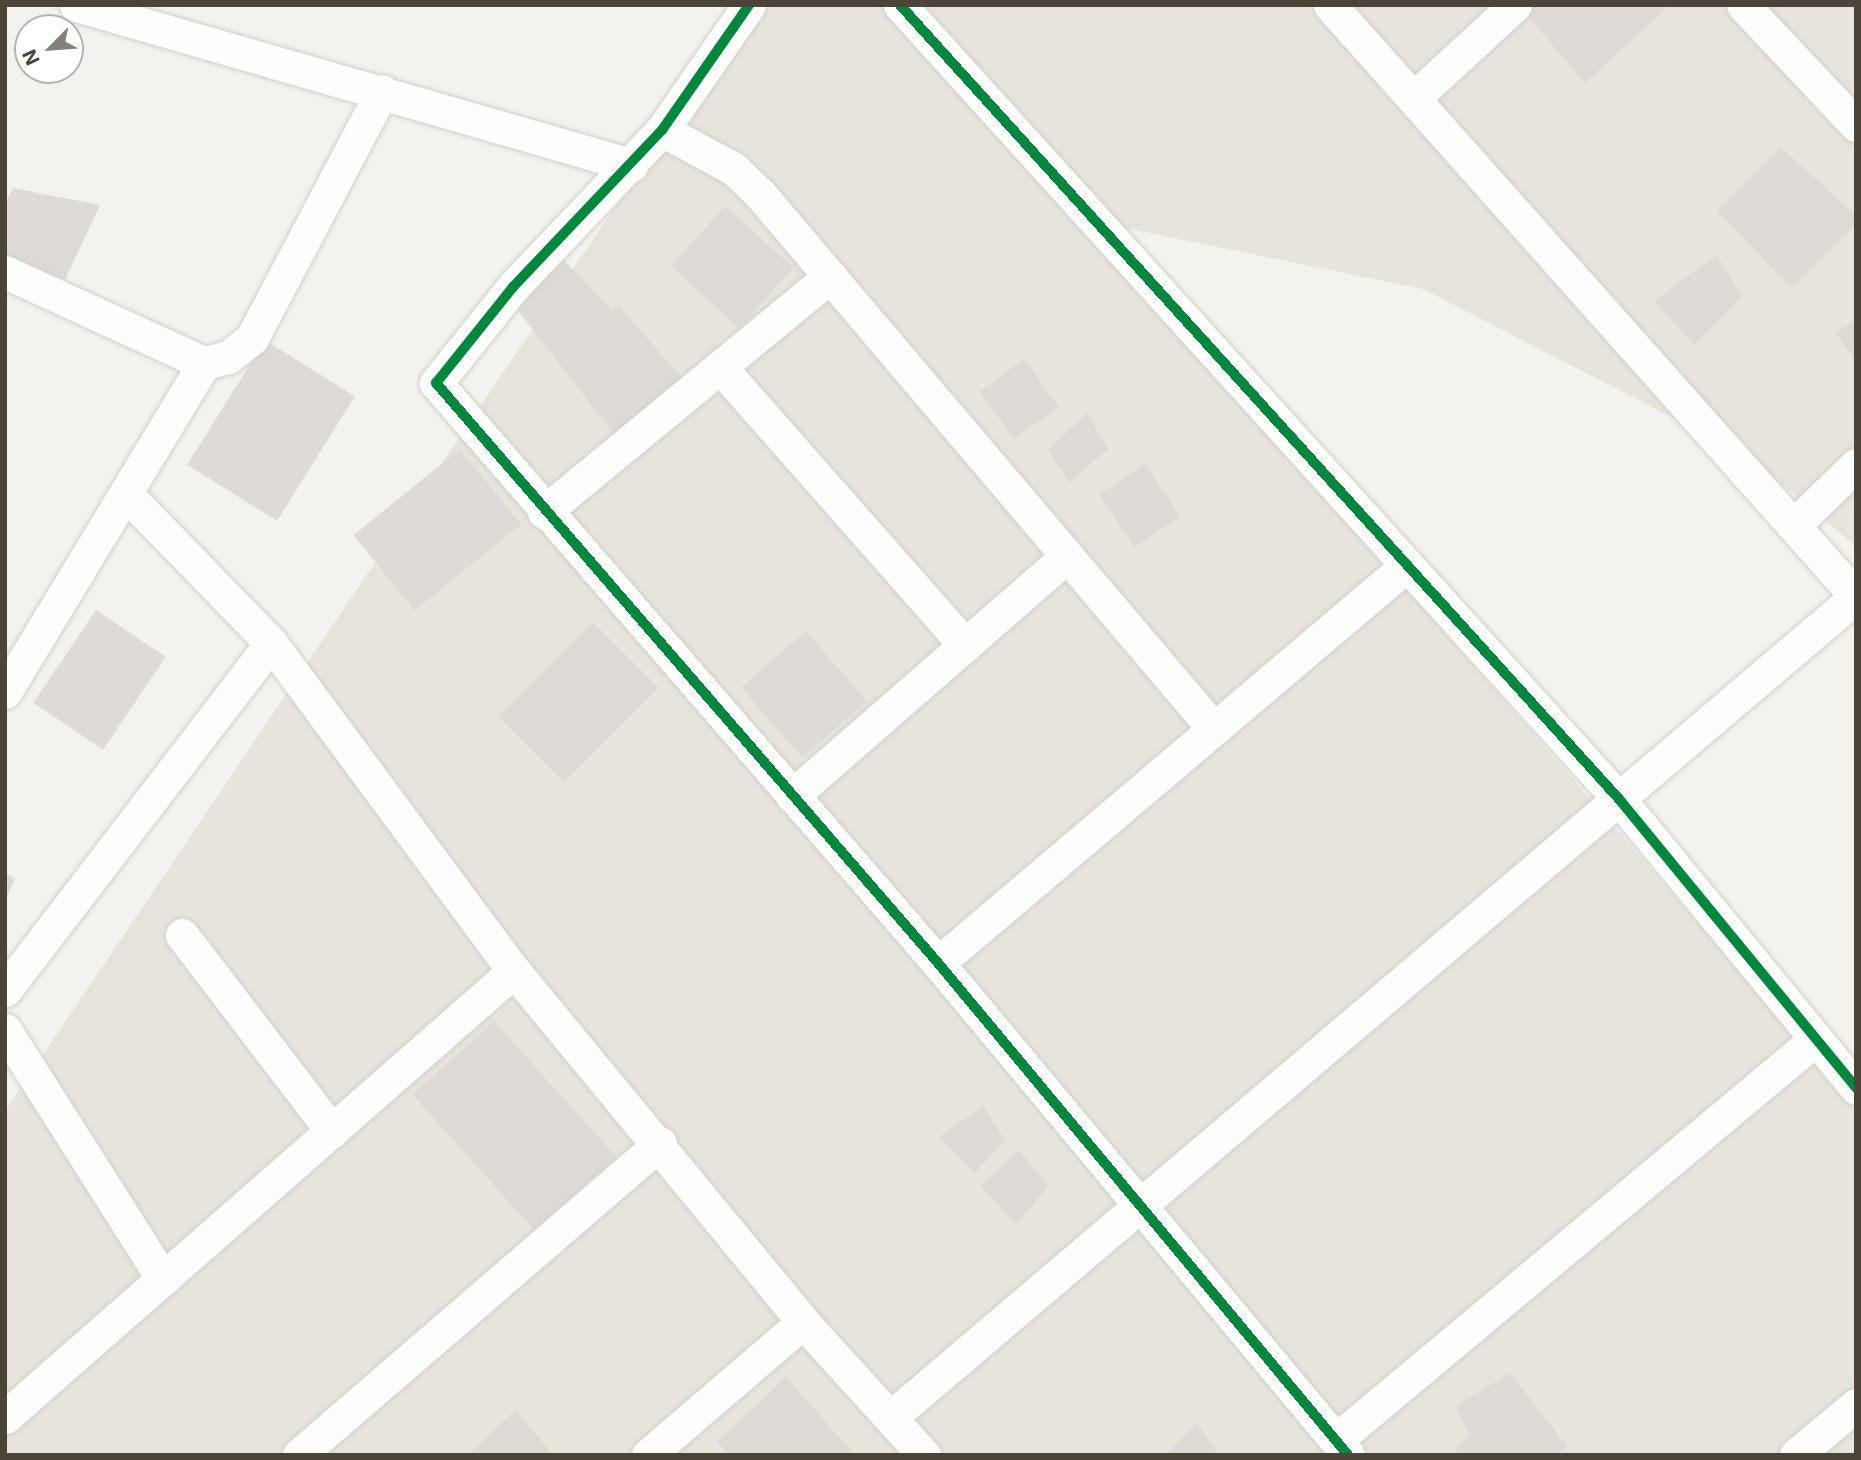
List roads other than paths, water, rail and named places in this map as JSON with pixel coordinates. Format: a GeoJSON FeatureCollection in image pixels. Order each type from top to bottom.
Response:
{"type":"FeatureCollection","features":[{"type":"Feature","properties":{"kind":"street"},"geometry":{"type":"LineString","coordinates":[[76,5],[382,91],[631,165]]}},
{"type":"Feature","properties":{"kind":"street"},"geometry":{"type":"LineString","coordinates":[[749,5],[662,130],[504,297],[436,383],[544,512],[938,963],[1342,1447],[1816,1039]]}},
{"type":"Feature","properties":{"kind":"street"},"geometry":{"type":"LineString","coordinates":[[900,5],[1405,567],[1619,799],[1856,1088]]}},
{"type":"Feature","properties":{"kind":"street"},"geometry":{"type":"LineString","coordinates":[[891,1417],[1856,597],[1795,524],[1415,97],[1329,5]]}},
{"type":"Feature","properties":{"kind":"street"},"geometry":{"type":"LineString","coordinates":[[1415,97],[1515,5]]}},
{"type":"Feature","properties":{"kind":"street"},"geometry":{"type":"LineString","coordinates":[[1743,5],[1856,125]]}},
{"type":"Feature","properties":{"kind":"street"},"geometry":{"type":"LineString","coordinates":[[5,272],[204,363],[228,356],[251,338],[382,91]]}},
{"type":"Feature","properties":{"kind":"street"},"geometry":{"type":"LineString","coordinates":[[662,130],[734,169],[830,276],[1213,728]]}},
{"type":"Feature","properties":{"kind":"street"},"geometry":{"type":"LineString","coordinates":[[544,512],[830,276]]}},
{"type":"Feature","properties":{"kind":"street"},"geometry":{"type":"LineString","coordinates":[[5,692],[204,363]]}},
{"type":"Feature","properties":{"kind":"street"},"geometry":{"type":"LineString","coordinates":[[720,367],[965,645]]}},
{"type":"Feature","properties":{"kind":"street"},"geometry":{"type":"LineString","coordinates":[[1795,524],[1856,465]]}},
{"type":"Feature","properties":{"kind":"street"},"geometry":{"type":"LineString","coordinates":[[126,494],[271,643],[514,971],[660,1143],[803,1322],[924,1455]]}},
{"type":"Feature","properties":{"kind":"street"},"geometry":{"type":"LineString","coordinates":[[792,796],[1067,556]]}},
{"type":"Feature","properties":{"kind":"street"},"geometry":{"type":"LineString","coordinates":[[938,963],[1405,567]]}},
{"type":"Feature","properties":{"kind":"street"},"geometry":{"type":"LineString","coordinates":[[5,990],[271,643]]}},
{"type":"Feature","properties":{"kind":"street"},"geometry":{"type":"LineString","coordinates":[[182,935],[332,1131]]}},
{"type":"Feature","properties":{"kind":"street"},"geometry":{"type":"LineString","coordinates":[[5,1417],[514,971]]}},
{"type":"Feature","properties":{"kind":"street"},"geometry":{"type":"LineString","coordinates":[[5,1030],[163,1279]]}},
{"type":"Feature","properties":{"kind":"street"},"geometry":{"type":"LineString","coordinates":[[299,1455],[660,1143]]}},
{"type":"Feature","properties":{"kind":"street"},"geometry":{"type":"LineString","coordinates":[[648,1455],[803,1322]]}},
{"type":"Feature","properties":{"kind":"street"},"geometry":{"type":"LineString","coordinates":[[1796,1455],[1856,1405]]}}]}
